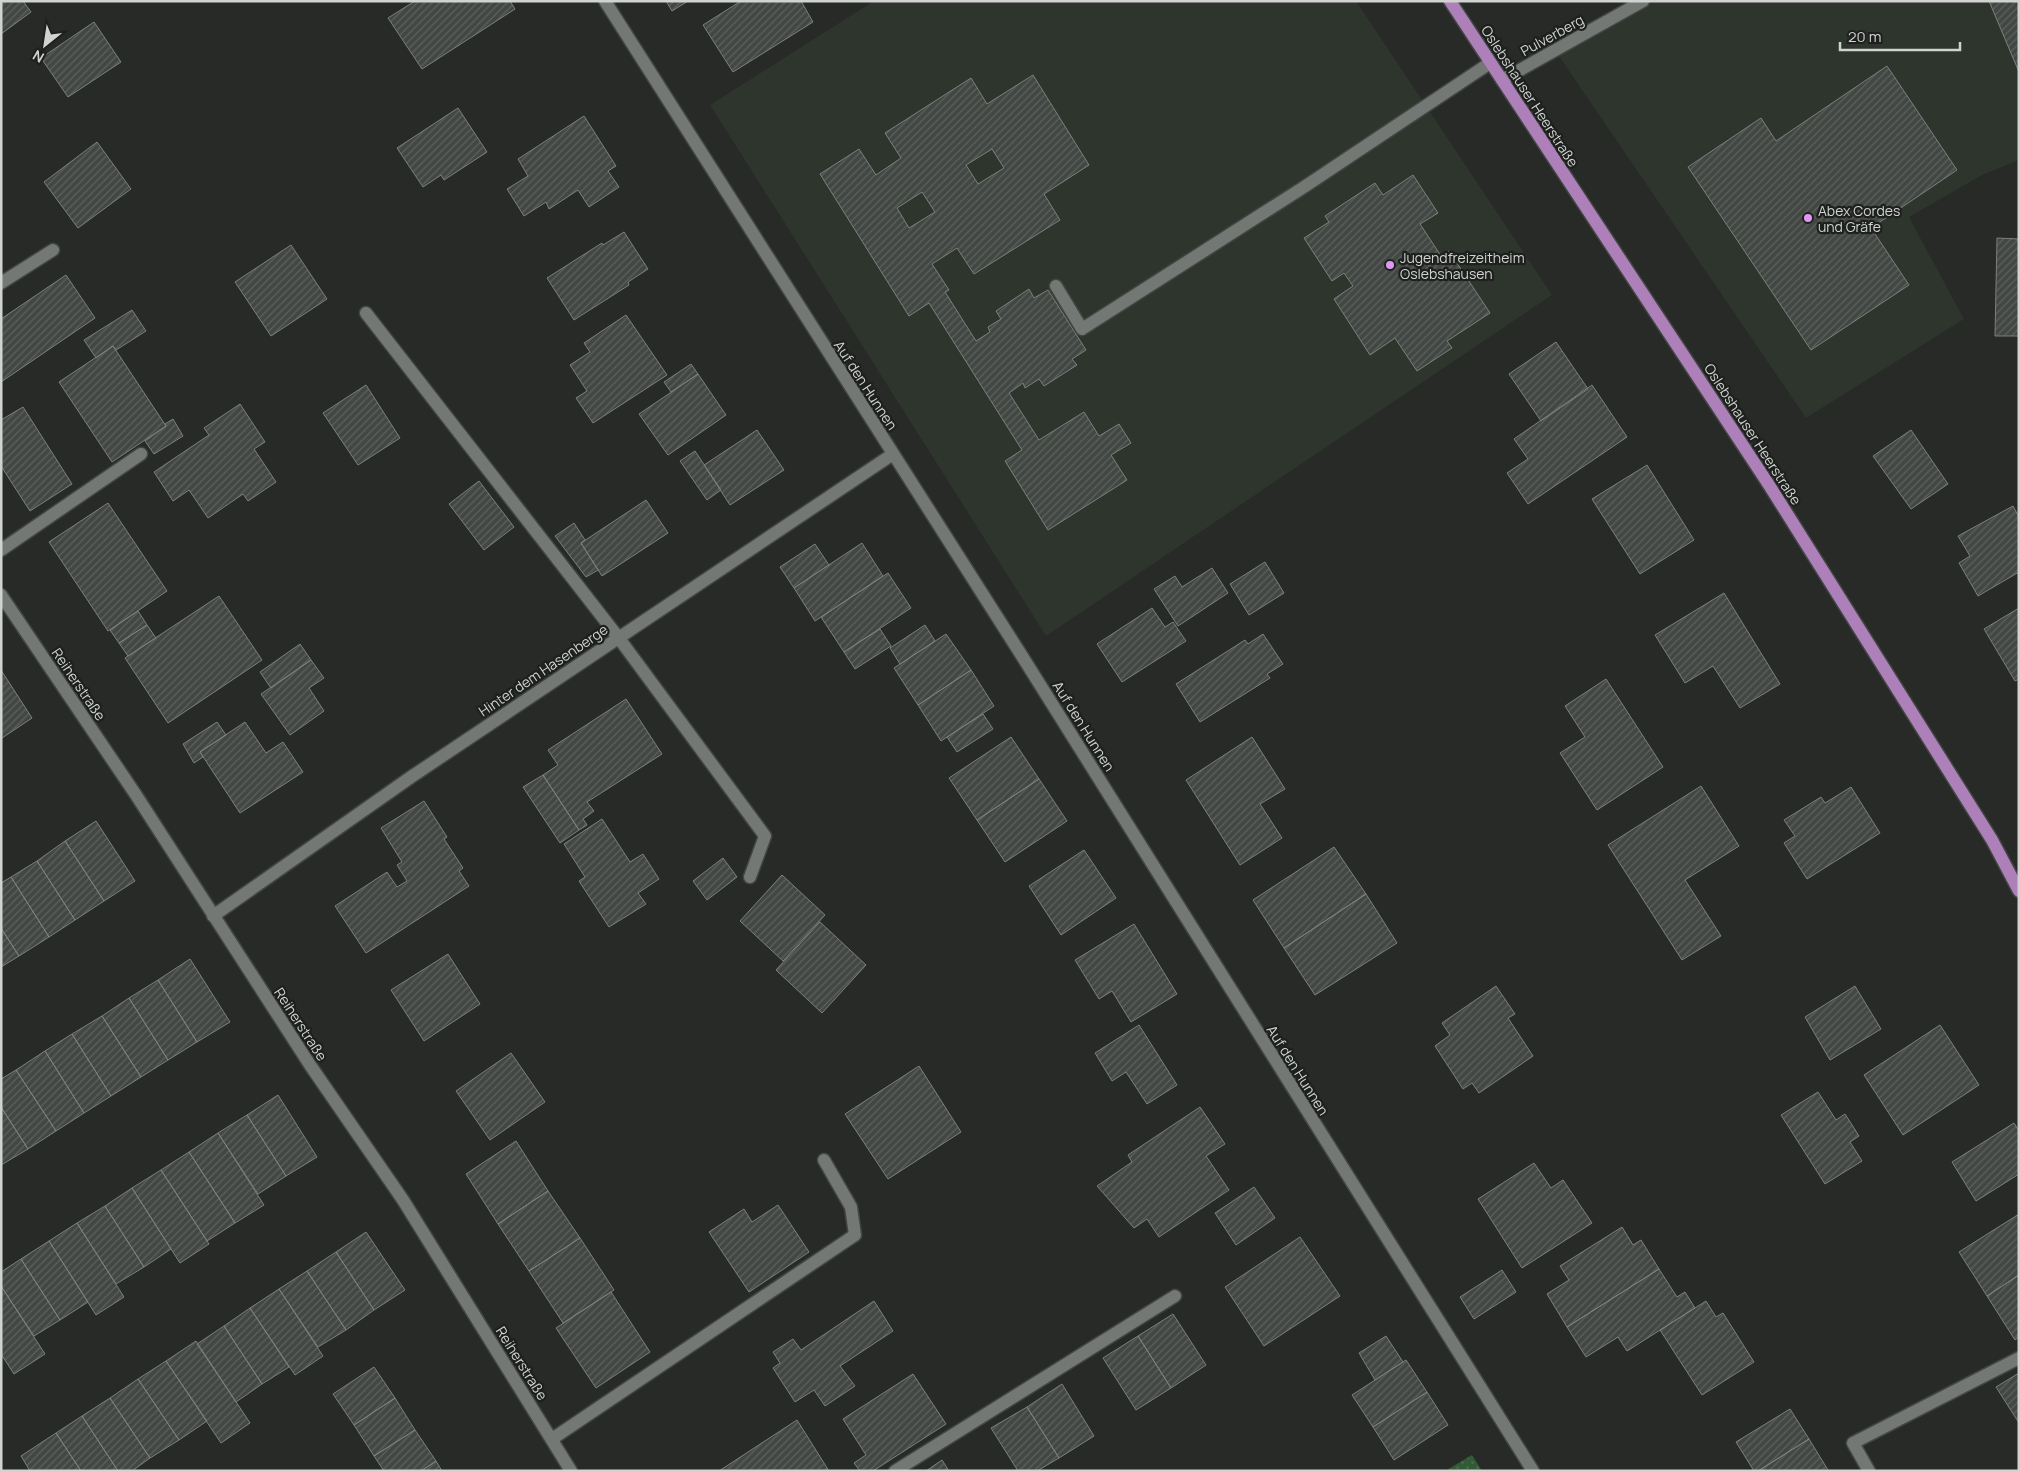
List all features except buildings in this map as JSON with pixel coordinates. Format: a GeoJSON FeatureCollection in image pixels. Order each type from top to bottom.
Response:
{"type":"FeatureCollection","features":[{"type":"Feature","properties":{"kind":"main road","name":"Oslebshauser Heerstraße"},"geometry":{"type":"LineString","coordinates":[[1450,1],[1769,485],[1992,840],[2019,891]]}},
{"type":"Feature","properties":{"kind":"street","name":"Auf den Hunnen"},"geometry":{"type":"LineString","coordinates":[[605,1],[1028,664],[1533,1471]]}},
{"type":"Feature","properties":{"kind":"street","name":"Pulverberg"},"geometry":{"type":"LineString","coordinates":[[1502,80],[1644,1]]}},
{"type":"Feature","properties":{"kind":"street"},"geometry":{"type":"LineString","coordinates":[[1056,286],[1082,329],[1304,187],[1490,63]]}},
{"type":"Feature","properties":{"kind":"street"},"geometry":{"type":"LineString","coordinates":[[1,283],[53,250]]}},
{"type":"Feature","properties":{"kind":"street"},"geometry":{"type":"LineString","coordinates":[[366,313],[618,637],[765,836],[750,876]]}},
{"type":"Feature","properties":{"kind":"street"},"geometry":{"type":"LineString","coordinates":[[1,550],[141,454]]}},
{"type":"Feature","properties":{"kind":"street","name":"Hinter dem Hasenberge"},"geometry":{"type":"LineString","coordinates":[[213,916],[403,783],[893,454]]}},
{"type":"Feature","properties":{"kind":"street","name":"Reiherstraße"},"geometry":{"type":"LineString","coordinates":[[1,595],[136,795],[310,1065],[403,1200],[571,1471]]}},
{"type":"Feature","properties":{"kind":"street"},"geometry":{"type":"LineString","coordinates":[[552,1439],[855,1235],[852,1207],[824,1160]]}},
{"type":"Feature","properties":{"kind":"street"},"geometry":{"type":"LineString","coordinates":[[895,1471],[1175,1296]]}},
{"type":"Feature","properties":{"kind":"street"},"geometry":{"type":"LineString","coordinates":[[1868,1471],[1853,1443],[2019,1358]]}},
{"type":"Feature","properties":{"kind":"shaded area"},"geometry":{"type":"Polygon","coordinates":[[[874,1],[1356,1],[1552,295],[1046,636],[710,105],[874,1]]]}},
{"type":"Feature","properties":{"kind":"shaded area"},"geometry":{"type":"Polygon","coordinates":[[[1631,1],[2019,1],[2019,160],[1982,175],[1909,217],[1964,319],[1806,418],[1552,46],[1631,1]]]}},
{"type":"Feature","properties":{"kind":"green space"},"geometry":{"type":"Polygon","coordinates":[[[1472,1455],[1482,1471],[1445,1471],[1472,1455]]]}},
{"type":"Feature","properties":{"kind":"place","name":"Abex Cordes und Gräfe"},"geometry":{"type":"Point","coordinates":[1808,218]}},
{"type":"Feature","properties":{"kind":"place","name":"Jugendfreizeitheim Oslebshausen"},"geometry":{"type":"Point","coordinates":[1390,265]}}]}
